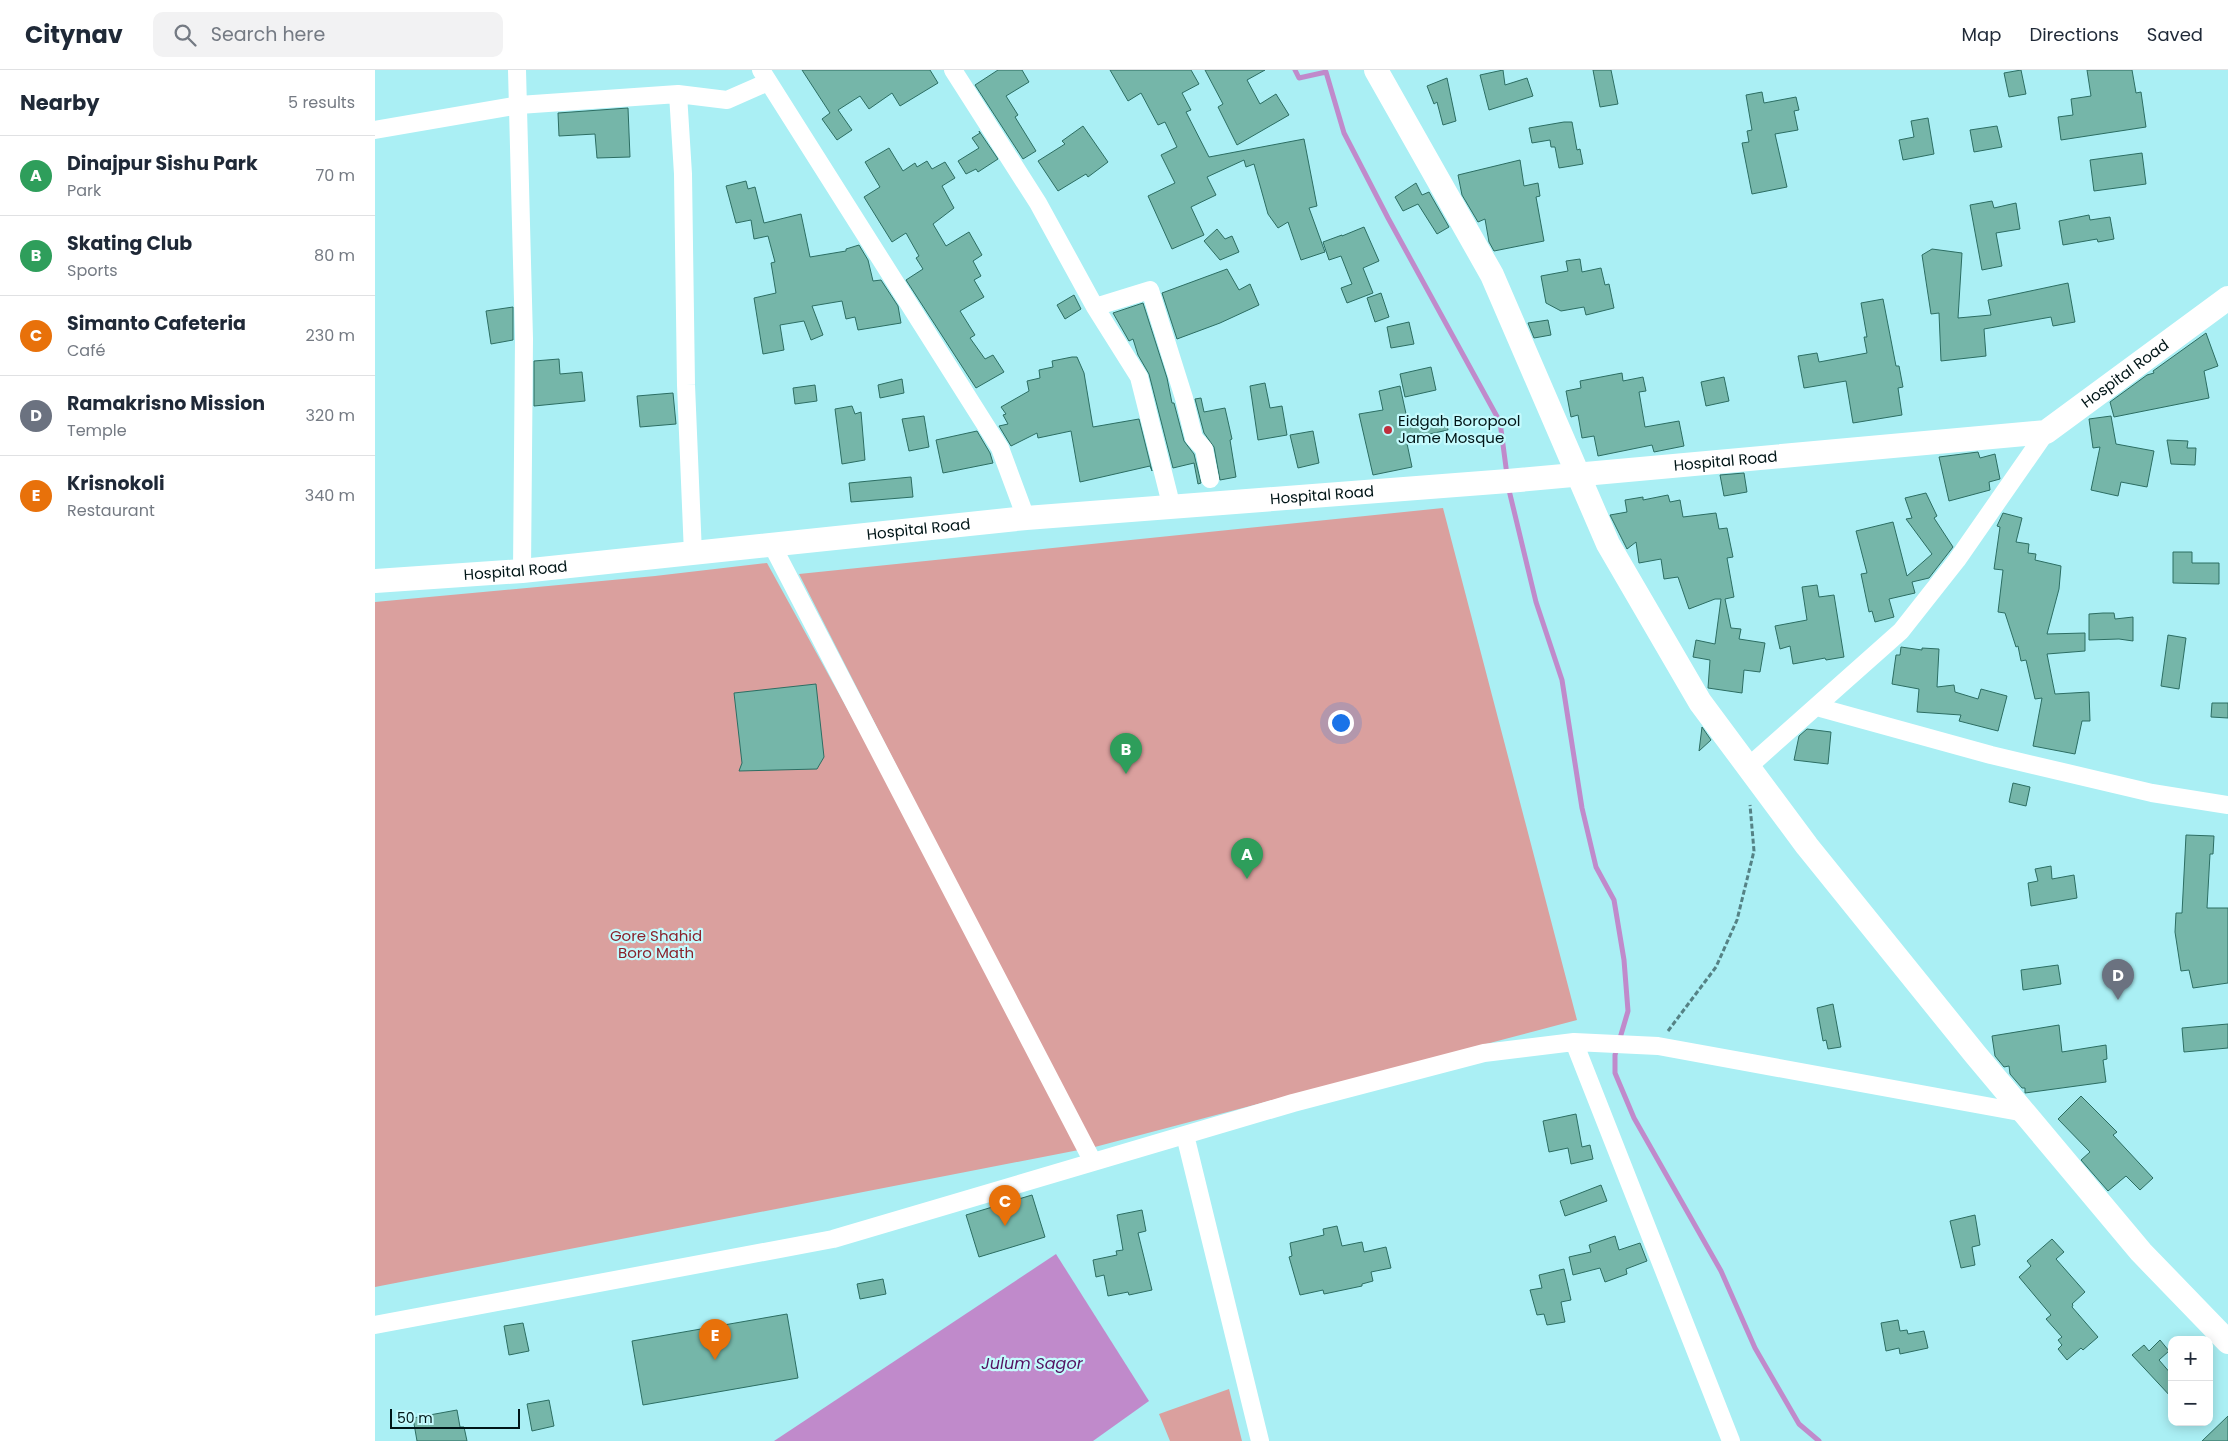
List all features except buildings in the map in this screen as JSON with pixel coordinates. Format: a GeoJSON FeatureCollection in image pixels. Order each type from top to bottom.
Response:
{"type":"FeatureCollection","features":[{"type":"Feature","properties":{"kind":"main road"},"geometry":{"type":"LineString","coordinates":[[1377,70],[1491,275],[1608,544],[1700,702],[1807,846],[2025,1113],[2141,1252],[2228,1342]]}},
{"type":"Feature","properties":{"kind":"main road","name":"Hospital Road"},"geometry":{"type":"LineString","coordinates":[[375,581],[693,554],[1026,518],[1474,484],[2046,432],[2228,298]]}},
{"type":"Feature","properties":{"kind":"street"},"geometry":{"type":"LineString","coordinates":[[517,70],[524,339],[522,570]]}},
{"type":"Feature","properties":{"kind":"street"},"geometry":{"type":"LineString","coordinates":[[953,70],[1038,203],[1095,307],[1139,377],[1172,508]]}},
{"type":"Feature","properties":{"kind":"street"},"geometry":{"type":"LineString","coordinates":[[375,130],[519,105],[678,94],[727,100],[764,76],[1000,448],[1026,518]]}},
{"type":"Feature","properties":{"kind":"street"},"geometry":{"type":"LineString","coordinates":[[678,94],[683,174],[686,385],[693,554]]}},
{"type":"Feature","properties":{"kind":"street"},"geometry":{"type":"LineString","coordinates":[[1095,307],[1150,290],[1184,398],[1194,438],[1204,449],[1210,479]]}},
{"type":"Feature","properties":{"kind":"street"},"geometry":{"type":"LineString","coordinates":[[1748,767],[1901,631],[1957,560],[2046,432]]}},
{"type":"Feature","properties":{"kind":"street"},"geometry":{"type":"LineString","coordinates":[[772,545],[1093,1162]]}},
{"type":"Feature","properties":{"kind":"street"},"geometry":{"type":"LineString","coordinates":[[1817,706],[1991,755],[2152,793],[2228,804]]}},
{"type":"Feature","properties":{"kind":"street"},"geometry":{"type":"LineString","coordinates":[[375,1325],[833,1239],[1293,1103],[1484,1053],[1582,1043],[1658,1046],[2025,1113]]}},
{"type":"Feature","properties":{"kind":"street"},"geometry":{"type":"LineString","coordinates":[[1582,1043],[1731,1441]]}},
{"type":"Feature","properties":{"kind":"street"},"geometry":{"type":"LineString","coordinates":[[1185,1135],[1260,1441]]}},
{"type":"Feature","properties":{"kind":"path"},"geometry":{"type":"LineString","coordinates":[[1658,1046],[1716,967],[1737,920],[1754,851],[1750,804]]}},
{"type":"Feature","properties":{"kind":"green space"},"geometry":{"type":"Polygon","coordinates":[[[1443,508],[1577,1020],[1091,1148],[799,574],[1443,508]]]}},
{"type":"Feature","properties":{"kind":"green space","name":"Gore Shahid Boro Math"},"geometry":{"type":"Polygon","coordinates":[[[767,563],[1089,1148],[375,1287],[375,602],[655,576],[767,563]]]}},
{"type":"Feature","properties":{"kind":"green space"},"geometry":{"type":"Polygon","coordinates":[[[1229,1389],[1242,1441],[1170,1441],[1159,1414],[1229,1389]]]}},
{"type":"Feature","properties":{"kind":"water","name":"Julum Sagor"},"geometry":{"type":"Polygon","coordinates":[[[1056,1254],[1149,1401],[1093,1441],[774,1441],[1056,1254]]]}},
{"type":"Feature","properties":{"kind":"waterway"},"geometry":{"type":"LineString","coordinates":[[1295,70],[1299,78],[1326,72],[1344,133],[1388,218],[1500,422],[1507,475]]}},
{"type":"Feature","properties":{"kind":"waterway"},"geometry":{"type":"LineString","coordinates":[[1508,486],[1536,602],[1562,680],[1582,808],[1596,867],[1614,900],[1624,960],[1628,1011],[1615,1055],[1615,1073],[1634,1118],[1721,1271],[1755,1348],[1799,1424],[1819,1441]]}},
{"type":"Feature","properties":{"kind":"place","name":"Eidgah Boropool Jame Mosque"},"geometry":{"type":"Point","coordinates":[1388,430]}},
{"type":"Feature","properties":{"kind":"place","name":"Skating Club"},"geometry":{"type":"Point","coordinates":[1126,774]}},
{"type":"Feature","properties":{"kind":"place","name":"Dinajpur Sishu Park"},"geometry":{"type":"Point","coordinates":[1247,879]}},
{"type":"Feature","properties":{"kind":"place","name":"Ramakrisno Mission"},"geometry":{"type":"Point","coordinates":[2118,1000]}},
{"type":"Feature","properties":{"kind":"place","name":"Simanto Cafeteria"},"geometry":{"type":"Point","coordinates":[1005,1226]}},
{"type":"Feature","properties":{"kind":"place","name":"Krisnokoli"},"geometry":{"type":"Point","coordinates":[715,1360]}}]}
